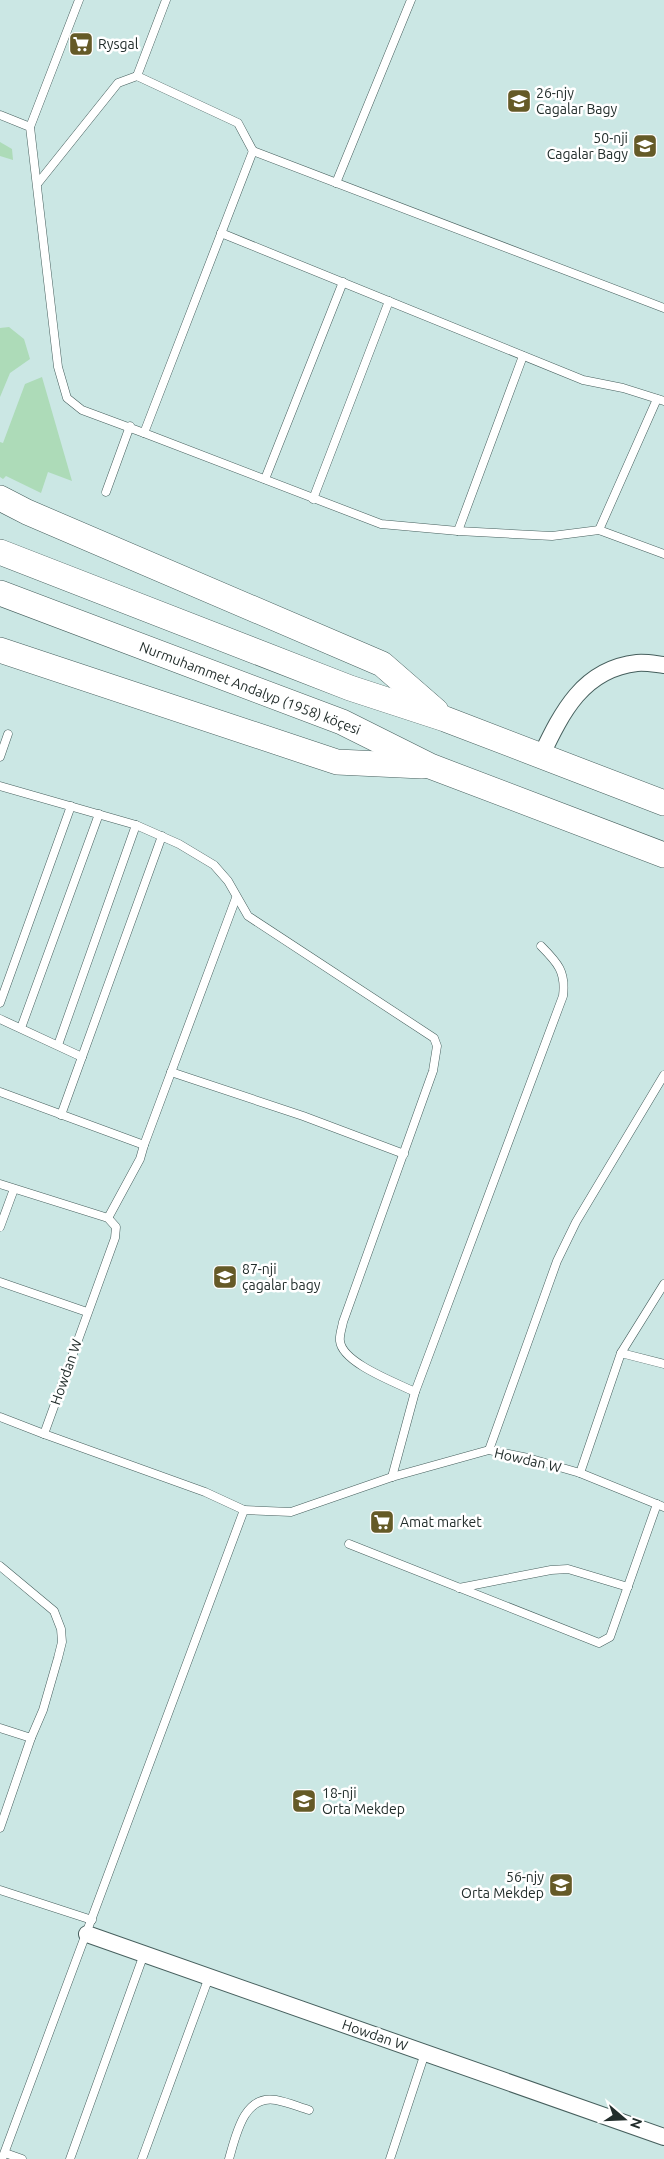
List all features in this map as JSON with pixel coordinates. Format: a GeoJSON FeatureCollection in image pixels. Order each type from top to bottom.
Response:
{"type":"FeatureCollection","features":[{"type":"Feature","properties":{"kind":"main road"},"geometry":{"type":"LineString","coordinates":[[0,498],[27,512],[382,664],[445,719]]}},
{"type":"Feature","properties":{"kind":"main road"},"geometry":{"type":"LineString","coordinates":[[0,552],[350,688],[445,719],[664,803]]}},
{"type":"Feature","properties":{"kind":"main road","name":"Nurmuhammet Andalyp (1958) köçesi"},"geometry":{"type":"LineString","coordinates":[[0,593],[342,722],[430,766],[664,855]]}},
{"type":"Feature","properties":{"kind":"main road"},"geometry":{"type":"LineString","coordinates":[[0,650],[337,762],[430,766]]}},
{"type":"Feature","properties":{"kind":"street"},"geometry":{"type":"LineString","coordinates":[[541,756],[557,723],[582,688],[611,668],[638,663],[664,665]]}},
{"type":"Feature","properties":{"kind":"street","name":"Howdan W"},"geometry":{"type":"LineString","coordinates":[[89,1927],[144,1954],[664,2137]]}},
{"type":"Feature","properties":{"kind":"lane"},"geometry":{"type":"LineString","coordinates":[[79,0],[30,127],[58,367],[67,398],[82,410],[130,426],[381,524],[458,531],[552,536],[599,530],[664,554]]}},
{"type":"Feature","properties":{"kind":"lane"},"geometry":{"type":"LineString","coordinates":[[137,76],[166,0]]}},
{"type":"Feature","properties":{"kind":"lane"},"geometry":{"type":"LineString","coordinates":[[336,183],[412,0]]}},
{"type":"Feature","properties":{"kind":"lane"},"geometry":{"type":"LineString","coordinates":[[38,183],[118,83],[137,76],[238,123],[253,151],[664,308]]}},
{"type":"Feature","properties":{"kind":"lane"},"geometry":{"type":"LineString","coordinates":[[0,115],[30,127]]}},
{"type":"Feature","properties":{"kind":"lane"},"geometry":{"type":"LineString","coordinates":[[144,432],[253,151]]}},
{"type":"Feature","properties":{"kind":"lane"},"geometry":{"type":"LineString","coordinates":[[221,233],[583,380],[623,388],[661,400],[599,530]]}},
{"type":"Feature","properties":{"kind":"lane"},"geometry":{"type":"LineString","coordinates":[[265,479],[343,282]]}},
{"type":"Feature","properties":{"kind":"lane"},"geometry":{"type":"LineString","coordinates":[[313,499],[389,301]]}},
{"type":"Feature","properties":{"kind":"lane"},"geometry":{"type":"LineString","coordinates":[[458,531],[522,356]]}},
{"type":"Feature","properties":{"kind":"lane"},"geometry":{"type":"LineString","coordinates":[[106,492],[130,426]]}},
{"type":"Feature","properties":{"kind":"lane"},"geometry":{"type":"LineString","coordinates":[[0,756],[8,734]]}},
{"type":"Feature","properties":{"kind":"lane"},"geometry":{"type":"LineString","coordinates":[[0,786],[136,825],[162,836],[214,865],[228,881],[248,916],[434,1038],[437,1046],[433,1071],[343,1322],[340,1341],[344,1354],[361,1366],[415,1392]]}},
{"type":"Feature","properties":{"kind":"lane"},"geometry":{"type":"LineString","coordinates":[[0,1004],[71,806]]}},
{"type":"Feature","properties":{"kind":"lane"},"geometry":{"type":"LineString","coordinates":[[21,1028],[99,814]]}},
{"type":"Feature","properties":{"kind":"lane"},"geometry":{"type":"LineString","coordinates":[[58,1045],[136,825]]}},
{"type":"Feature","properties":{"kind":"lane"},"geometry":{"type":"LineString","coordinates":[[61,1115],[162,836]]}},
{"type":"Feature","properties":{"kind":"lane"},"geometry":{"type":"LineString","coordinates":[[0,1184],[108,1218],[140,1159],[236,898]]}},
{"type":"Feature","properties":{"kind":"lane"},"geometry":{"type":"LineString","coordinates":[[392,1477],[415,1392],[563,996],[564,982],[561,968],[542,946]]}},
{"type":"Feature","properties":{"kind":"lane"},"geometry":{"type":"LineString","coordinates":[[0,1019],[82,1057]]}},
{"type":"Feature","properties":{"kind":"lane"},"geometry":{"type":"LineString","coordinates":[[172,1072],[303,1116],[404,1154]]}},
{"type":"Feature","properties":{"kind":"lane"},"geometry":{"type":"LineString","coordinates":[[489,1450],[557,1261],[576,1222],[608,1172],[664,1075]]}},
{"type":"Feature","properties":{"kind":"lane"},"geometry":{"type":"LineString","coordinates":[[0,1092],[144,1145]]}},
{"type":"Feature","properties":{"kind":"lane"},"geometry":{"type":"LineString","coordinates":[[0,1227],[14,1189]]}},
{"type":"Feature","properties":{"kind":"lane","name":"Howdan W"},"geometry":{"type":"LineString","coordinates":[[108,1218],[116,1227],[115,1238],[44,1434],[206,1492],[244,1510],[291,1512],[392,1477],[489,1450],[528,1458],[580,1473],[661,1505]]}},
{"type":"Feature","properties":{"kind":"lane"},"geometry":{"type":"LineString","coordinates":[[0,1282],[87,1312]]}},
{"type":"Feature","properties":{"kind":"lane"},"geometry":{"type":"LineString","coordinates":[[580,1473],[621,1353],[664,1284]]}},
{"type":"Feature","properties":{"kind":"lane"},"geometry":{"type":"LineString","coordinates":[[621,1353],[664,1364]]}},
{"type":"Feature","properties":{"kind":"lane"},"geometry":{"type":"LineString","coordinates":[[0,1417],[44,1434]]}},
{"type":"Feature","properties":{"kind":"lane"},"geometry":{"type":"LineString","coordinates":[[349,1544],[599,1642],[610,1637],[661,1505]]}},
{"type":"Feature","properties":{"kind":"lane"},"geometry":{"type":"LineString","coordinates":[[22,2159],[4,2156],[244,1510]]}},
{"type":"Feature","properties":{"kind":"lane"},"geometry":{"type":"LineString","coordinates":[[0,1566],[54,1611],[61,1629],[62,1642],[43,1710],[31,1738],[0,1828]]}},
{"type":"Feature","properties":{"kind":"lane"},"geometry":{"type":"LineString","coordinates":[[459,1588],[551,1570],[568,1569],[628,1587]]}},
{"type":"Feature","properties":{"kind":"lane"},"geometry":{"type":"LineString","coordinates":[[0,1728],[31,1738]]}},
{"type":"Feature","properties":{"kind":"lane"},"geometry":{"type":"LineString","coordinates":[[0,1890],[89,1927]]}},
{"type":"Feature","properties":{"kind":"lane"},"geometry":{"type":"LineString","coordinates":[[70,2159],[144,1954]]}},
{"type":"Feature","properties":{"kind":"lane"},"geometry":{"type":"LineString","coordinates":[[142,2159],[209,1977]]}},
{"type":"Feature","properties":{"kind":"lane"},"geometry":{"type":"LineString","coordinates":[[390,2159],[425,2053]]}},
{"type":"Feature","properties":{"kind":"lane"},"geometry":{"type":"LineString","coordinates":[[229,2159],[236,2133],[255,2101],[277,2100],[310,2110]]}},
{"type":"Feature","properties":{"kind":"green space"},"geometry":{"type":"Polygon","coordinates":[[[0,142],[12,149],[13,160],[0,156],[0,142]]]}},
{"type":"Feature","properties":{"kind":"green space"},"geometry":{"type":"Polygon","coordinates":[[[9,327],[24,339],[30,359],[10,373],[0,397],[0,328],[9,327]]]}},
{"type":"Feature","properties":{"kind":"green space"},"geometry":{"type":"Polygon","coordinates":[[[42,377],[72,481],[48,472],[41,493],[6,476],[3,479],[0,477],[0,442],[3,443],[25,384],[42,377]]]}},
{"type":"Feature","properties":{"kind":"place","name":"Rysgal"},"geometry":{"type":"Point","coordinates":[81,44]}},
{"type":"Feature","properties":{"kind":"place","name":"26-njy Cagalar Bagy"},"geometry":{"type":"Point","coordinates":[519,101]}},
{"type":"Feature","properties":{"kind":"place","name":"50-nji Cagalar Bagy"},"geometry":{"type":"Point","coordinates":[645,146]}},
{"type":"Feature","properties":{"kind":"place","name":"87-nji çagalar bagy"},"geometry":{"type":"Point","coordinates":[225,1277]}},
{"type":"Feature","properties":{"kind":"place","name":"Amat market"},"geometry":{"type":"Point","coordinates":[382,1522]}},
{"type":"Feature","properties":{"kind":"place","name":"18-nji Orta Mekdep"},"geometry":{"type":"Point","coordinates":[304,1801]}},
{"type":"Feature","properties":{"kind":"place","name":"56-njy Orta Mekdep"},"geometry":{"type":"Point","coordinates":[561,1885]}}]}
